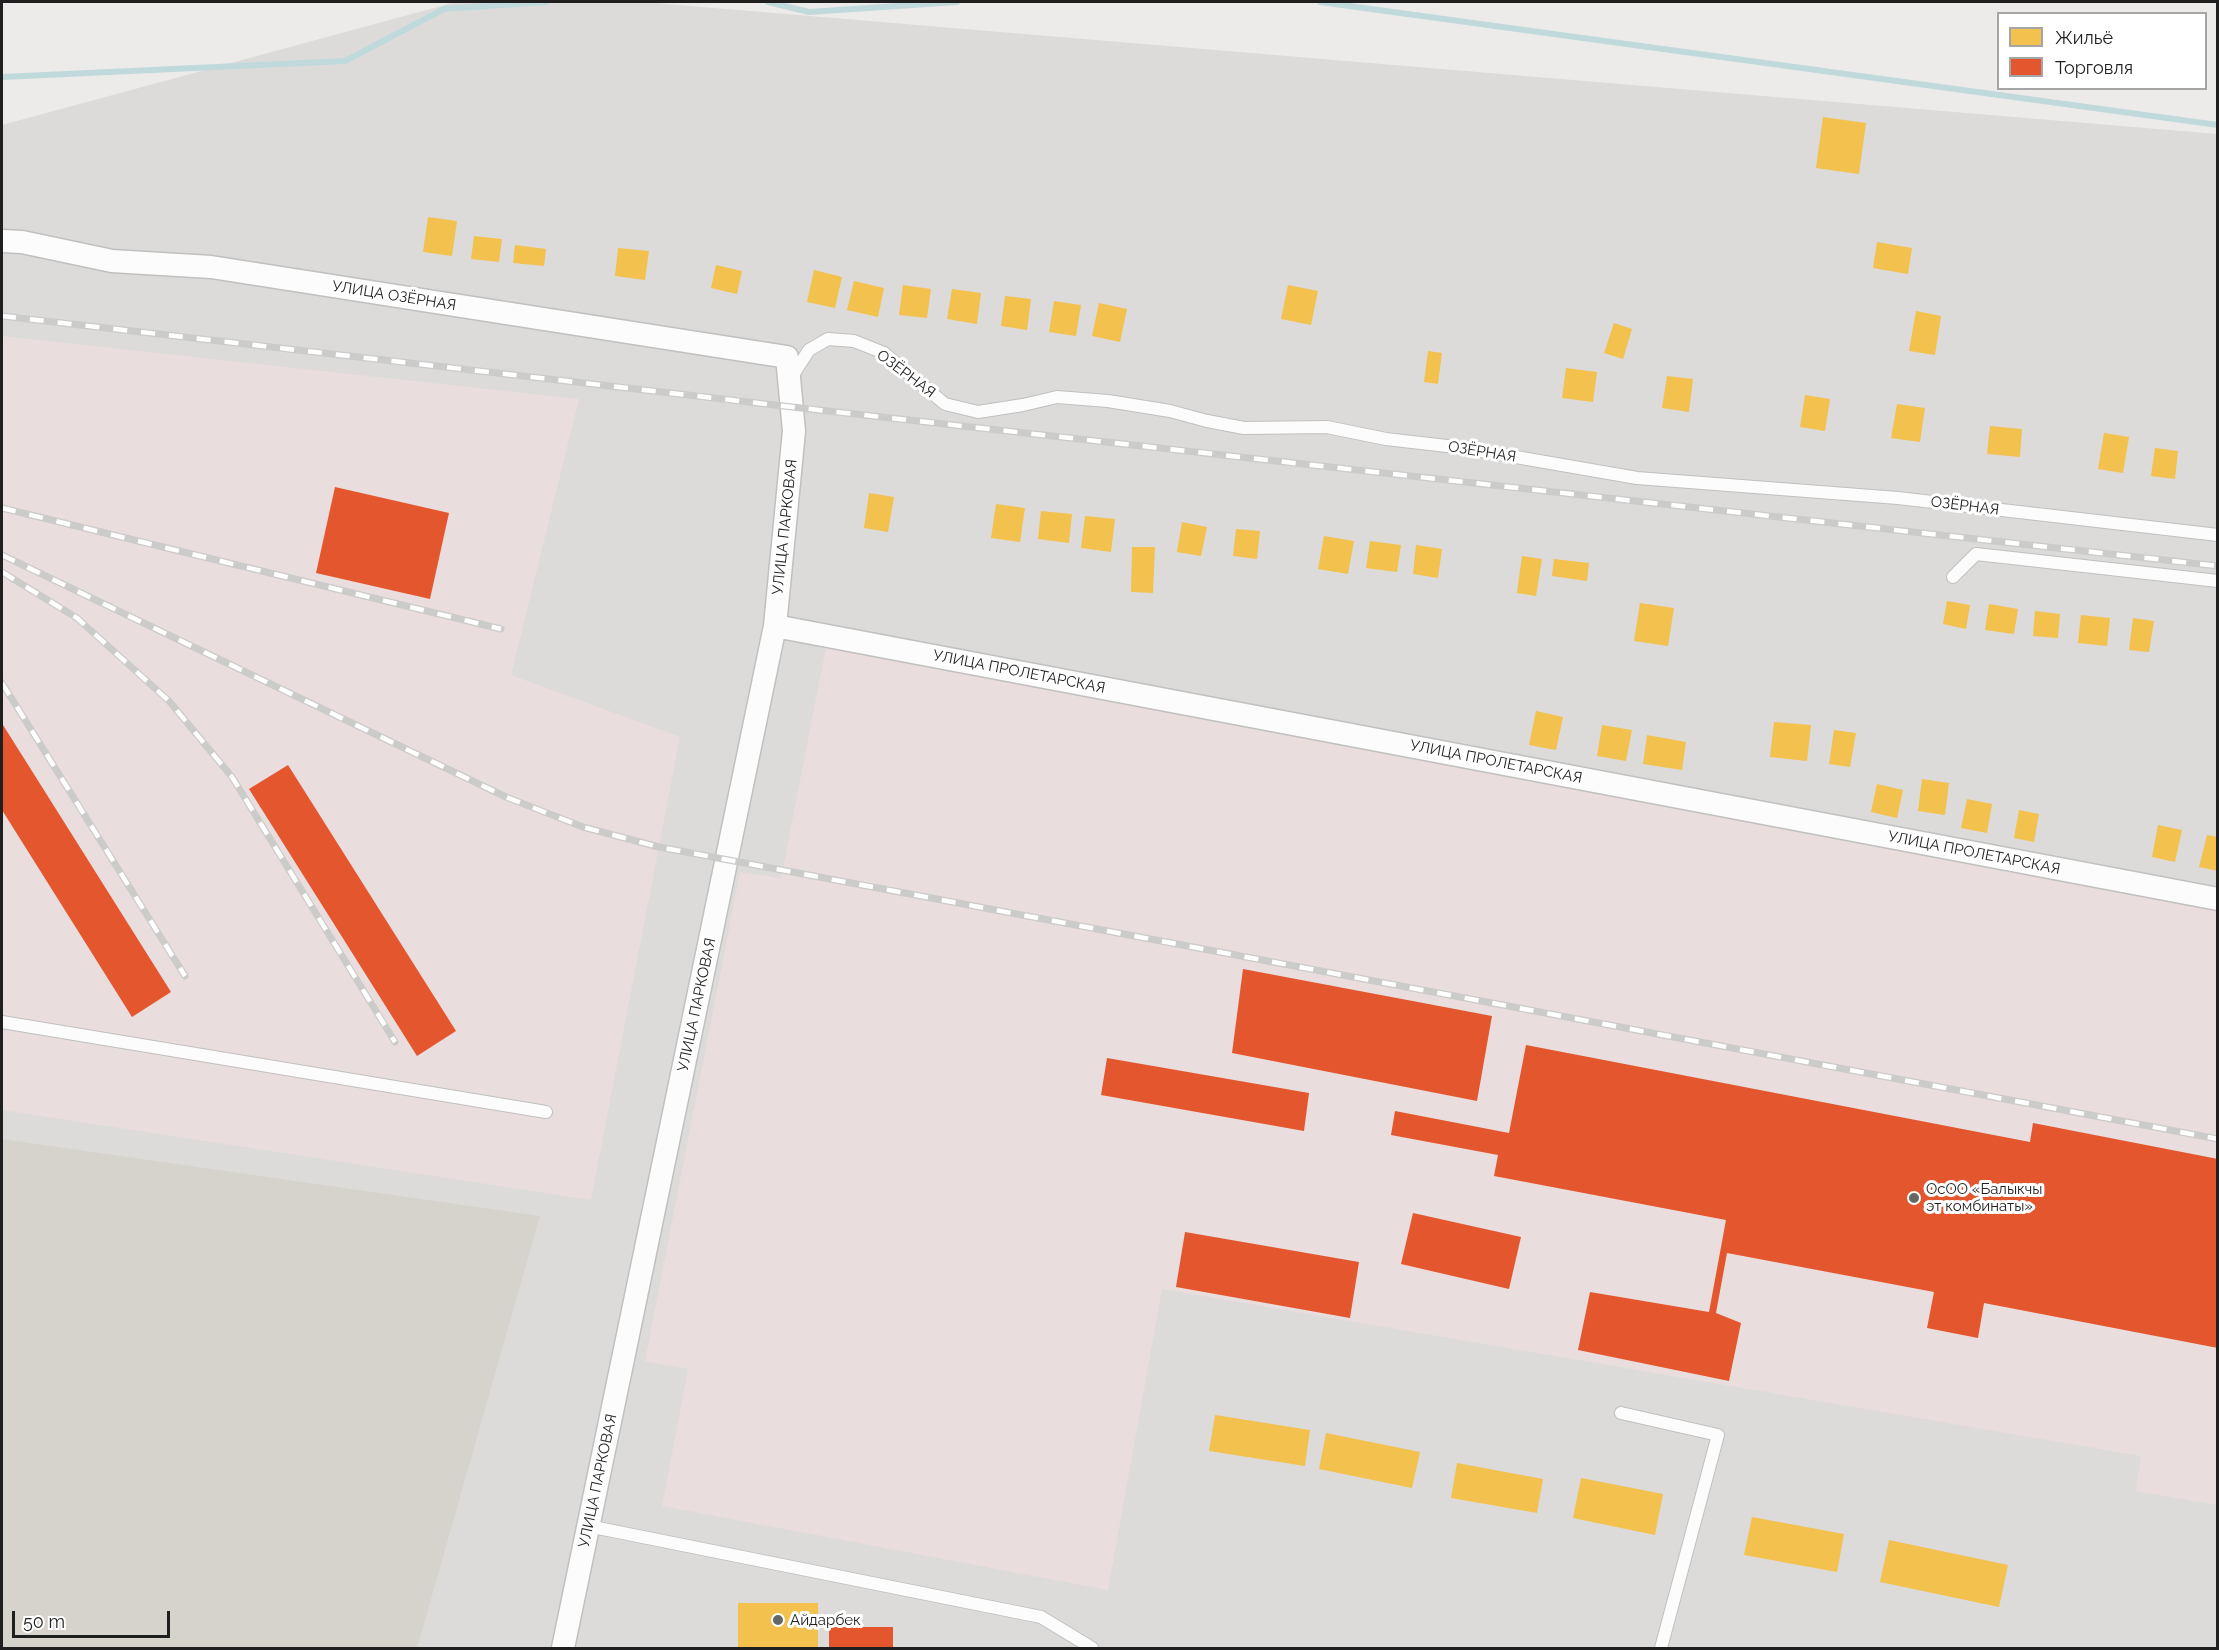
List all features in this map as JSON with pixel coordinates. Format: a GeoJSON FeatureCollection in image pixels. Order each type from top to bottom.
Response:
{"type":"FeatureCollection","features":[{"type":"Feature","properties":{"kind":"street","name":"УЛИЦА ОЗЁРНАЯ"},"geometry":{"type":"LineString","coordinates":[[2,241],[22,242],[112,261],[211,267],[787,357]]}},
{"type":"Feature","properties":{"kind":"street","name":"УЛИЦА ПАРКОВАЯ"},"geometry":{"type":"LineString","coordinates":[[563,1648],[775,626],[795,431],[787,357]]}},
{"type":"Feature","properties":{"kind":"street","name":"УЛИЦА ПРОЛЕТАРСКАЯ"},"geometry":{"type":"LineString","coordinates":[[775,626],[2217,899]]}},
{"type":"Feature","properties":{"kind":"lane","name":"ОЗЁРНАЯ"},"geometry":{"type":"LineString","coordinates":[[789,381],[809,350],[828,339],[854,340],[884,353],[945,404],[978,412],[1057,397],[1108,401],[1170,411],[1244,428],[1327,427],[1386,439],[1464,448],[1637,478],[1898,498],[2217,535]]}},
{"type":"Feature","properties":{"kind":"lane"},"geometry":{"type":"LineString","coordinates":[[1953,577],[1976,554],[2217,581]]}},
{"type":"Feature","properties":{"kind":"lane"},"geometry":{"type":"LineString","coordinates":[[2,1022],[546,1112]]}},
{"type":"Feature","properties":{"kind":"lane"},"geometry":{"type":"LineString","coordinates":[[1621,1413],[1718,1435],[1661,1648]]}},
{"type":"Feature","properties":{"kind":"lane"},"geometry":{"type":"LineString","coordinates":[[588,1526],[1041,1617],[1092,1648]]}},
{"type":"Feature","properties":{"kind":"shaded area"},"geometry":{"type":"Polygon","coordinates":[[[456,2],[643,2],[2217,134],[2217,1648],[2,1648],[2,125],[456,2]]]}},
{"type":"Feature","properties":{"kind":"shaded area"},"geometry":{"type":"Polygon","coordinates":[[[2,336],[579,399],[511,675],[680,737],[591,1200],[2,1110],[2,336]]]}},
{"type":"Feature","properties":{"kind":"shaded area"},"geometry":{"type":"Polygon","coordinates":[[[827,642],[2217,909],[2217,1505],[2136,1491],[2141,1456],[1162,1289],[1108,1590],[662,1506],[688,1369],[645,1361],[740,872],[781,878],[827,642]]]}},
{"type":"Feature","properties":{"kind":"shaded area"},"geometry":{"type":"Polygon","coordinates":[[[2,1139],[540,1216],[417,1648],[2,1648],[2,1139]]]}},
{"type":"Feature","properties":{"kind":"building: Жильё"},"geometry":{"type":"Polygon","coordinates":[[[1823,117],[1866,123],[1859,174],[1816,168],[1823,117]]]}},
{"type":"Feature","properties":{"kind":"building: Жильё"},"geometry":{"type":"Polygon","coordinates":[[[428,217],[457,221],[452,256],[423,252],[428,217]]]}},
{"type":"Feature","properties":{"kind":"building: Жильё"},"geometry":{"type":"Polygon","coordinates":[[[474,236],[502,239],[499,262],[471,259],[474,236]]]}},
{"type":"Feature","properties":{"kind":"building: Жильё"},"geometry":{"type":"Polygon","coordinates":[[[1877,242],[1912,248],[1908,274],[1873,268],[1877,242]]]}},
{"type":"Feature","properties":{"kind":"building: Жильё"},"geometry":{"type":"Polygon","coordinates":[[[515,245],[546,249],[544,266],[513,263],[515,245]]]}},
{"type":"Feature","properties":{"kind":"building: Жильё"},"geometry":{"type":"Polygon","coordinates":[[[618,248],[649,251],[645,280],[615,276],[618,248]]]}},
{"type":"Feature","properties":{"kind":"building: Жильё"},"geometry":{"type":"Polygon","coordinates":[[[716,265],[742,271],[737,294],[711,288],[716,265]]]}},
{"type":"Feature","properties":{"kind":"building: Жильё"},"geometry":{"type":"Polygon","coordinates":[[[814,270],[842,277],[835,308],[807,302],[814,270]]]}},
{"type":"Feature","properties":{"kind":"building: Жильё"},"geometry":{"type":"Polygon","coordinates":[[[854,281],[884,288],[878,317],[847,310],[854,281]]]}},
{"type":"Feature","properties":{"kind":"building: Жильё"},"geometry":{"type":"Polygon","coordinates":[[[903,285],[931,289],[927,318],[899,315],[903,285]]]}},
{"type":"Feature","properties":{"kind":"building: Жильё"},"geometry":{"type":"Polygon","coordinates":[[[1288,285],[1318,291],[1311,325],[1281,319],[1288,285]]]}},
{"type":"Feature","properties":{"kind":"building: Жильё"},"geometry":{"type":"Polygon","coordinates":[[[952,289],[981,293],[977,324],[947,319],[952,289]]]}},
{"type":"Feature","properties":{"kind":"building: Жильё"},"geometry":{"type":"Polygon","coordinates":[[[1005,296],[1031,299],[1027,330],[1001,326],[1005,296]]]}},
{"type":"Feature","properties":{"kind":"building: Жильё"},"geometry":{"type":"Polygon","coordinates":[[[1054,301],[1081,305],[1076,336],[1049,332],[1054,301]]]}},
{"type":"Feature","properties":{"kind":"building: Жильё"},"geometry":{"type":"Polygon","coordinates":[[[1099,303],[1127,309],[1120,342],[1092,336],[1099,303]]]}},
{"type":"Feature","properties":{"kind":"building: Жильё"},"geometry":{"type":"Polygon","coordinates":[[[1916,311],[1941,316],[1935,355],[1909,351],[1916,311]]]}},
{"type":"Feature","properties":{"kind":"building: Жильё"},"geometry":{"type":"Polygon","coordinates":[[[1614,323],[1632,329],[1623,359],[1604,353],[1614,323]]]}},
{"type":"Feature","properties":{"kind":"building: Жильё"},"geometry":{"type":"Polygon","coordinates":[[[1428,351],[1442,353],[1438,384],[1424,382],[1428,351]]]}},
{"type":"Feature","properties":{"kind":"building: Жильё"},"geometry":{"type":"Polygon","coordinates":[[[1566,368],[1597,372],[1593,402],[1562,398],[1566,368]]]}},
{"type":"Feature","properties":{"kind":"building: Жильё"},"geometry":{"type":"Polygon","coordinates":[[[1667,376],[1693,379],[1689,412],[1662,408],[1667,376]]]}},
{"type":"Feature","properties":{"kind":"building: Жильё"},"geometry":{"type":"Polygon","coordinates":[[[1805,395],[1830,399],[1825,431],[1800,427],[1805,395]]]}},
{"type":"Feature","properties":{"kind":"building: Жильё"},"geometry":{"type":"Polygon","coordinates":[[[1897,404],[1925,408],[1920,442],[1891,438],[1897,404]]]}},
{"type":"Feature","properties":{"kind":"building: Жильё"},"geometry":{"type":"Polygon","coordinates":[[[1990,426],[2022,429],[2020,457],[1987,454],[1990,426]]]}},
{"type":"Feature","properties":{"kind":"building: Жильё"},"geometry":{"type":"Polygon","coordinates":[[[2104,433],[2129,437],[2123,473],[2098,469],[2104,433]]]}},
{"type":"Feature","properties":{"kind":"building: Жильё"},"geometry":{"type":"Polygon","coordinates":[[[2155,448],[2178,451],[2175,479],[2151,476],[2155,448]]]}},
{"type":"Feature","properties":{"kind":"building: Жильё"},"geometry":{"type":"Polygon","coordinates":[[[869,493],[894,497],[888,532],[864,528],[869,493]]]}},
{"type":"Feature","properties":{"kind":"building: Жильё"},"geometry":{"type":"Polygon","coordinates":[[[996,504],[1025,508],[1020,542],[991,538],[996,504]]]}},
{"type":"Feature","properties":{"kind":"building: Жильё"},"geometry":{"type":"Polygon","coordinates":[[[1041,511],[1072,514],[1069,543],[1038,539],[1041,511]]]}},
{"type":"Feature","properties":{"kind":"building: Жильё"},"geometry":{"type":"Polygon","coordinates":[[[1085,516],[1115,519],[1111,552],[1081,548],[1085,516]]]}},
{"type":"Feature","properties":{"kind":"building: Жильё"},"geometry":{"type":"Polygon","coordinates":[[[1182,522],[1207,527],[1201,556],[1177,552],[1182,522]]]}},
{"type":"Feature","properties":{"kind":"building: Жильё"},"geometry":{"type":"Polygon","coordinates":[[[1236,529],[1260,531],[1257,559],[1233,556],[1236,529]]]}},
{"type":"Feature","properties":{"kind":"building: Жильё"},"geometry":{"type":"Polygon","coordinates":[[[1324,536],[1354,541],[1348,574],[1318,569],[1324,536]]]}},
{"type":"Feature","properties":{"kind":"building: Жильё"},"geometry":{"type":"Polygon","coordinates":[[[1370,541],[1401,545],[1397,572],[1366,568],[1370,541]]]}},
{"type":"Feature","properties":{"kind":"building: Жильё"},"geometry":{"type":"Polygon","coordinates":[[[1416,545],[1442,549],[1438,578],[1413,574],[1416,545]]]}},
{"type":"Feature","properties":{"kind":"building: Жильё"},"geometry":{"type":"Polygon","coordinates":[[[1132,547],[1155,547],[1153,593],[1131,592],[1132,547]]]}},
{"type":"Feature","properties":{"kind":"building: Жильё"},"geometry":{"type":"Polygon","coordinates":[[[1522,556],[1542,559],[1536,596],[1517,593],[1522,556]]]}},
{"type":"Feature","properties":{"kind":"building: Жильё"},"geometry":{"type":"Polygon","coordinates":[[[1554,559],[1589,563],[1587,581],[1552,576],[1554,559]]]}},
{"type":"Feature","properties":{"kind":"building: Жильё"},"geometry":{"type":"Polygon","coordinates":[[[1947,601],[1970,605],[1966,629],[1943,624],[1947,601]]]}},
{"type":"Feature","properties":{"kind":"building: Жильё"},"geometry":{"type":"Polygon","coordinates":[[[1640,603],[1674,608],[1668,646],[1634,641],[1640,603]]]}},
{"type":"Feature","properties":{"kind":"building: Жильё"},"geometry":{"type":"Polygon","coordinates":[[[1989,604],[2018,609],[2014,634],[1985,630],[1989,604]]]}},
{"type":"Feature","properties":{"kind":"building: Жильё"},"geometry":{"type":"Polygon","coordinates":[[[2035,611],[2060,614],[2058,638],[2033,636],[2035,611]]]}},
{"type":"Feature","properties":{"kind":"building: Жильё"},"geometry":{"type":"Polygon","coordinates":[[[2081,615],[2110,618],[2107,646],[2078,643],[2081,615]]]}},
{"type":"Feature","properties":{"kind":"building: Жильё"},"geometry":{"type":"Polygon","coordinates":[[[2133,618],[2154,621],[2149,652],[2129,650],[2133,618]]]}},
{"type":"Feature","properties":{"kind":"building: Жильё"},"geometry":{"type":"Polygon","coordinates":[[[1536,711],[1563,717],[1556,750],[1529,745],[1536,711]]]}},
{"type":"Feature","properties":{"kind":"building: Жильё"},"geometry":{"type":"Polygon","coordinates":[[[1774,722],[1811,725],[1807,761],[1770,757],[1774,722]]]}},
{"type":"Feature","properties":{"kind":"building: Жильё"},"geometry":{"type":"Polygon","coordinates":[[[1602,725],[1632,730],[1626,761],[1597,756],[1602,725]]]}},
{"type":"Feature","properties":{"kind":"building: Жильё"},"geometry":{"type":"Polygon","coordinates":[[[1834,730],[1856,733],[1850,767],[1829,764],[1834,730]]]}},
{"type":"Feature","properties":{"kind":"building: Жильё"},"geometry":{"type":"Polygon","coordinates":[[[1647,735],[1686,742],[1682,770],[1643,764],[1647,735]]]}},
{"type":"Feature","properties":{"kind":"building: Жильё"},"geometry":{"type":"Polygon","coordinates":[[[1922,779],[1949,783],[1945,815],[1918,811],[1922,779]]]}},
{"type":"Feature","properties":{"kind":"building: Жильё"},"geometry":{"type":"Polygon","coordinates":[[[1877,784],[1903,790],[1897,818],[1871,812],[1877,784]]]}},
{"type":"Feature","properties":{"kind":"building: Жильё"},"geometry":{"type":"Polygon","coordinates":[[[1967,799],[1992,804],[1987,833],[1961,828],[1967,799]]]}},
{"type":"Feature","properties":{"kind":"building: Жильё"},"geometry":{"type":"Polygon","coordinates":[[[2019,810],[2039,814],[2034,842],[2014,838],[2019,810]]]}},
{"type":"Feature","properties":{"kind":"building: Жильё"},"geometry":{"type":"Polygon","coordinates":[[[2158,825],[2182,830],[2175,862],[2152,857],[2158,825]]]}},
{"type":"Feature","properties":{"kind":"building: Жильё"},"geometry":{"type":"Polygon","coordinates":[[[2207,835],[2218,837],[2218,871],[2199,867],[2207,835]]]}},
{"type":"Feature","properties":{"kind":"building: Жильё"},"geometry":{"type":"Polygon","coordinates":[[[1215,1415],[1310,1430],[1305,1466],[1209,1451],[1215,1415]]]}},
{"type":"Feature","properties":{"kind":"building: Жильё"},"geometry":{"type":"Polygon","coordinates":[[[1326,1433],[1420,1452],[1412,1488],[1319,1469],[1326,1433]]]}},
{"type":"Feature","properties":{"kind":"building: Жильё"},"geometry":{"type":"Polygon","coordinates":[[[1457,1463],[1543,1479],[1537,1513],[1451,1498],[1457,1463]]]}},
{"type":"Feature","properties":{"kind":"building: Жильё"},"geometry":{"type":"Polygon","coordinates":[[[1581,1478],[1663,1494],[1655,1535],[1573,1518],[1581,1478]]]}},
{"type":"Feature","properties":{"kind":"building: Жильё"},"geometry":{"type":"Polygon","coordinates":[[[1752,1517],[1844,1534],[1837,1572],[1744,1555],[1752,1517]]]}},
{"type":"Feature","properties":{"kind":"building: Жильё"},"geometry":{"type":"Polygon","coordinates":[[[1889,1540],[2008,1565],[1999,1607],[1880,1582],[1889,1540]]]}},
{"type":"Feature","properties":{"kind":"building: Жильё","name":"Айдарбек"},"geometry":{"type":"Polygon","coordinates":[[[738,1603],[818,1603],[818,1648],[738,1648],[738,1603]]]}},
{"type":"Feature","properties":{"kind":"building: Торговля"},"geometry":{"type":"Polygon","coordinates":[[[335,487],[449,513],[430,599],[316,573],[335,487]]]}},
{"type":"Feature","properties":{"kind":"building: Торговля"},"geometry":{"type":"Polygon","coordinates":[[[3,725],[171,992],[132,1017],[2,810],[3,725]]]}},
{"type":"Feature","properties":{"kind":"building: Торговля"},"geometry":{"type":"Polygon","coordinates":[[[288,765],[456,1031],[417,1056],[249,789],[288,765]]]}},
{"type":"Feature","properties":{"kind":"building: Торговля"},"geometry":{"type":"Polygon","coordinates":[[[1243,969],[1492,1016],[1477,1101],[1232,1053],[1243,969]]]}},
{"type":"Feature","properties":{"kind":"building: Торговля","name":"ОсОО «Балыкчы эт комбинаты»"},"geometry":{"type":"Polygon","coordinates":[[[1526,1045],[2030,1142],[2033,1123],[2218,1159],[2218,1348],[1984,1303],[1978,1338],[1927,1328],[1934,1292],[1727,1253],[1716,1313],[1741,1323],[1729,1381],[1578,1350],[1590,1292],[1709,1312],[1726,1220],[1494,1176],[1498,1155],[1391,1135],[1395,1111],[1509,1133],[1526,1045]]]}},
{"type":"Feature","properties":{"kind":"building: Торговля"},"geometry":{"type":"Polygon","coordinates":[[[1107,1058],[1309,1093],[1304,1131],[1101,1095],[1107,1058]]]}},
{"type":"Feature","properties":{"kind":"building: Торговля"},"geometry":{"type":"Polygon","coordinates":[[[1413,1213],[1521,1237],[1509,1289],[1401,1264],[1413,1213]]]}},
{"type":"Feature","properties":{"kind":"building: Торговля"},"geometry":{"type":"Polygon","coordinates":[[[1185,1232],[1359,1262],[1350,1318],[1176,1287],[1185,1232]]]}},
{"type":"Feature","properties":{"kind":"building: Торговля"},"geometry":{"type":"Polygon","coordinates":[[[829,1627],[893,1627],[893,1648],[829,1648],[829,1627]]]}},
{"type":"Feature","properties":{"kind":"waterway"},"geometry":{"type":"LineString","coordinates":[[2,77],[345,61],[444,9],[546,2]]}},
{"type":"Feature","properties":{"kind":"waterway"},"geometry":{"type":"LineString","coordinates":[[768,2],[809,12],[957,2]]}},
{"type":"Feature","properties":{"kind":"waterway"},"geometry":{"type":"LineString","coordinates":[[1320,2],[2218,125]]}},
{"type":"Feature","properties":{"kind":"railway"},"geometry":{"type":"LineString","coordinates":[[2,316],[792,407],[2218,566]]}},
{"type":"Feature","properties":{"kind":"railway"},"geometry":{"type":"LineString","coordinates":[[2,508],[501,629]]}},
{"type":"Feature","properties":{"kind":"railway"},"geometry":{"type":"LineString","coordinates":[[2,555],[506,797],[583,827],[659,847],[2218,1139]]}},
{"type":"Feature","properties":{"kind":"railway"},"geometry":{"type":"LineString","coordinates":[[2,572],[77,618],[169,701],[232,777],[395,1042]]}},
{"type":"Feature","properties":{"kind":"railway"},"geometry":{"type":"LineString","coordinates":[[2,683],[185,976]]}},
{"type":"Feature","properties":{"kind":"place","name":"ОсОО «Балыкчы эт комбинаты»"},"geometry":{"type":"Point","coordinates":[1914,1198]}},
{"type":"Feature","properties":{"kind":"place","name":"Айдарбек"},"geometry":{"type":"Point","coordinates":[778,1620]}}]}
